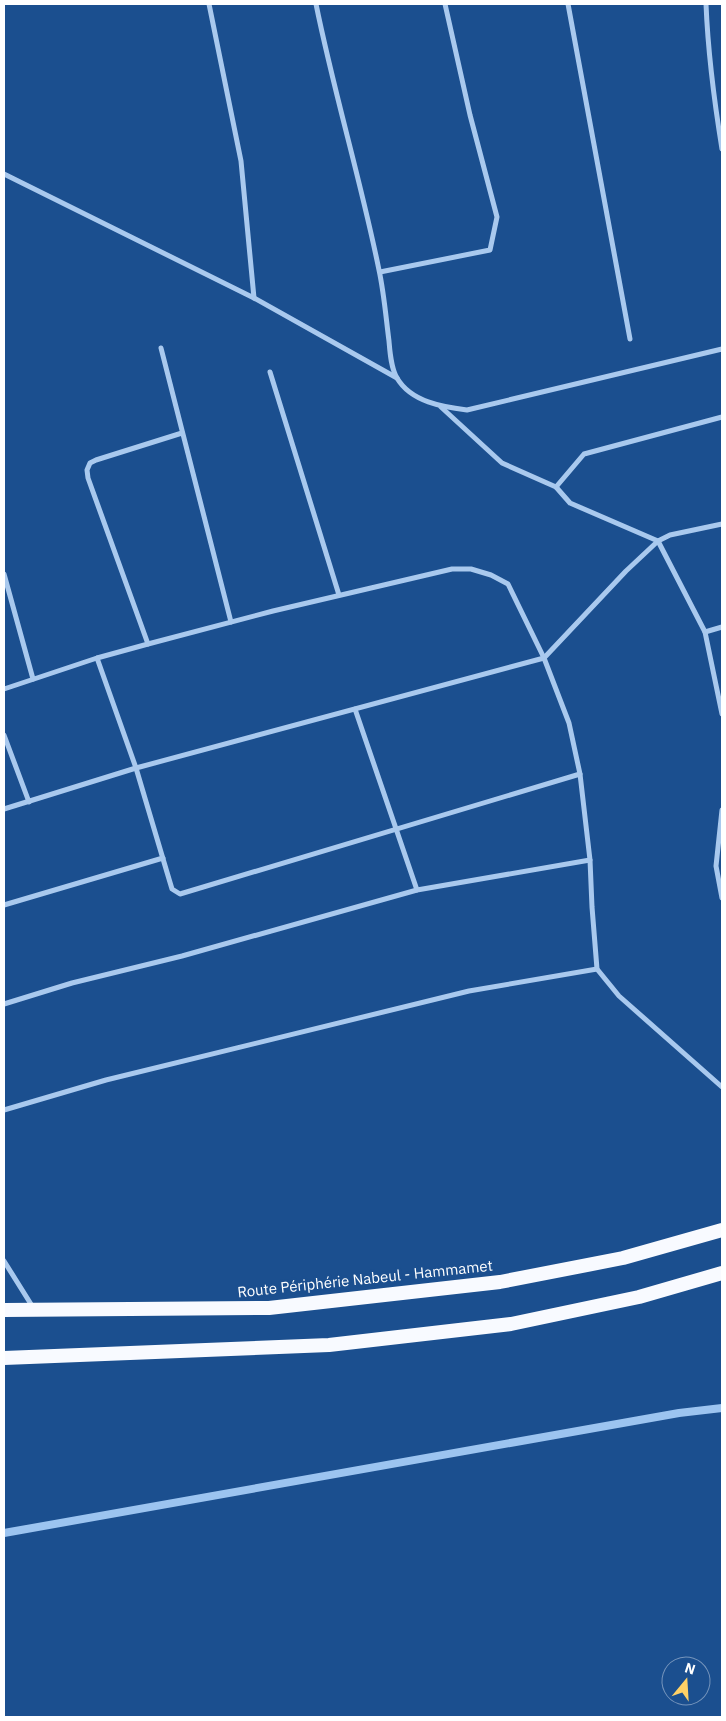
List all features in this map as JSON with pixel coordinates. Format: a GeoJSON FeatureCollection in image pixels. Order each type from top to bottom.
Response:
{"type":"FeatureCollection","features":[{"type":"Feature","properties":{"kind":"highway","name":"Route Périphérie Nabeul - Hammamet"},"geometry":{"type":"LineString","coordinates":[[4,1310],[269,1308],[500,1282],[623,1258],[722,1230]]}},
{"type":"Feature","properties":{"kind":"highway"},"geometry":{"type":"LineString","coordinates":[[4,1358],[329,1344],[511,1324],[638,1297],[722,1273]]}},
{"type":"Feature","properties":{"kind":"street"},"geometry":{"type":"LineString","coordinates":[[209,4],[241,162],[254,298]]}},
{"type":"Feature","properties":{"kind":"street"},"geometry":{"type":"LineString","coordinates":[[316,4],[380,272],[391,360],[397,378]]}},
{"type":"Feature","properties":{"kind":"street"},"geometry":{"type":"LineString","coordinates":[[380,272],[490,250],[497,217],[470,115],[445,4]]}},
{"type":"Feature","properties":{"kind":"street"},"geometry":{"type":"LineString","coordinates":[[568,4],[630,339]]}},
{"type":"Feature","properties":{"kind":"street"},"geometry":{"type":"LineString","coordinates":[[706,4],[708,51],[722,148]]}},
{"type":"Feature","properties":{"kind":"street"},"geometry":{"type":"LineString","coordinates":[[4,174],[254,298],[397,378],[417,397],[440,406],[467,410],[722,350]]}},
{"type":"Feature","properties":{"kind":"street"},"geometry":{"type":"LineString","coordinates":[[161,348],[231,622]]}},
{"type":"Feature","properties":{"kind":"street"},"geometry":{"type":"LineString","coordinates":[[270,372],[339,595]]}},
{"type":"Feature","properties":{"kind":"street"},"geometry":{"type":"LineString","coordinates":[[440,406],[502,463],[556,487],[570,503],[658,541],[705,632],[722,714]]}},
{"type":"Feature","properties":{"kind":"street"},"geometry":{"type":"LineString","coordinates":[[556,487],[584,454],[722,417]]}},
{"type":"Feature","properties":{"kind":"street"},"geometry":{"type":"LineString","coordinates":[[148,644],[88,478],[87,470],[90,464],[96,460],[182,433]]}},
{"type":"Feature","properties":{"kind":"street"},"geometry":{"type":"LineString","coordinates":[[4,809],[136,768],[544,658],[626,571],[658,541],[670,535],[722,524]]}},
{"type":"Feature","properties":{"kind":"street"},"geometry":{"type":"LineString","coordinates":[[4,689],[97,658],[148,644],[339,595],[452,569],[471,569],[491,575],[508,584],[544,658],[569,723],[580,774],[590,860],[597,969],[618,996],[722,1087]]}},
{"type":"Feature","properties":{"kind":"street"},"geometry":{"type":"LineString","coordinates":[[4,574],[33,679]]}},
{"type":"Feature","properties":{"kind":"street"},"geometry":{"type":"LineString","coordinates":[[705,632],[722,627]]}},
{"type":"Feature","properties":{"kind":"street"},"geometry":{"type":"LineString","coordinates":[[97,658],[136,768],[172,889],[180,894],[580,774]]}},
{"type":"Feature","properties":{"kind":"street"},"geometry":{"type":"LineString","coordinates":[[354,709],[417,890]]}},
{"type":"Feature","properties":{"kind":"street"},"geometry":{"type":"LineString","coordinates":[[4,735],[29,802]]}},
{"type":"Feature","properties":{"kind":"street"},"geometry":{"type":"LineString","coordinates":[[722,810],[716,866],[722,898]]}},
{"type":"Feature","properties":{"kind":"street"},"geometry":{"type":"LineString","coordinates":[[4,905],[163,858]]}},
{"type":"Feature","properties":{"kind":"street"},"geometry":{"type":"LineString","coordinates":[[4,1004],[72,983],[182,956],[417,890],[590,860]]}},
{"type":"Feature","properties":{"kind":"street"},"geometry":{"type":"LineString","coordinates":[[4,1110],[106,1080],[469,991],[597,969]]}},
{"type":"Feature","properties":{"kind":"street"},"geometry":{"type":"LineString","coordinates":[[4,1261],[35,1310]]}},
{"type":"Feature","properties":{"kind":"waterway"},"geometry":{"type":"LineString","coordinates":[[4,1533],[679,1413],[722,1408]]}}]}
